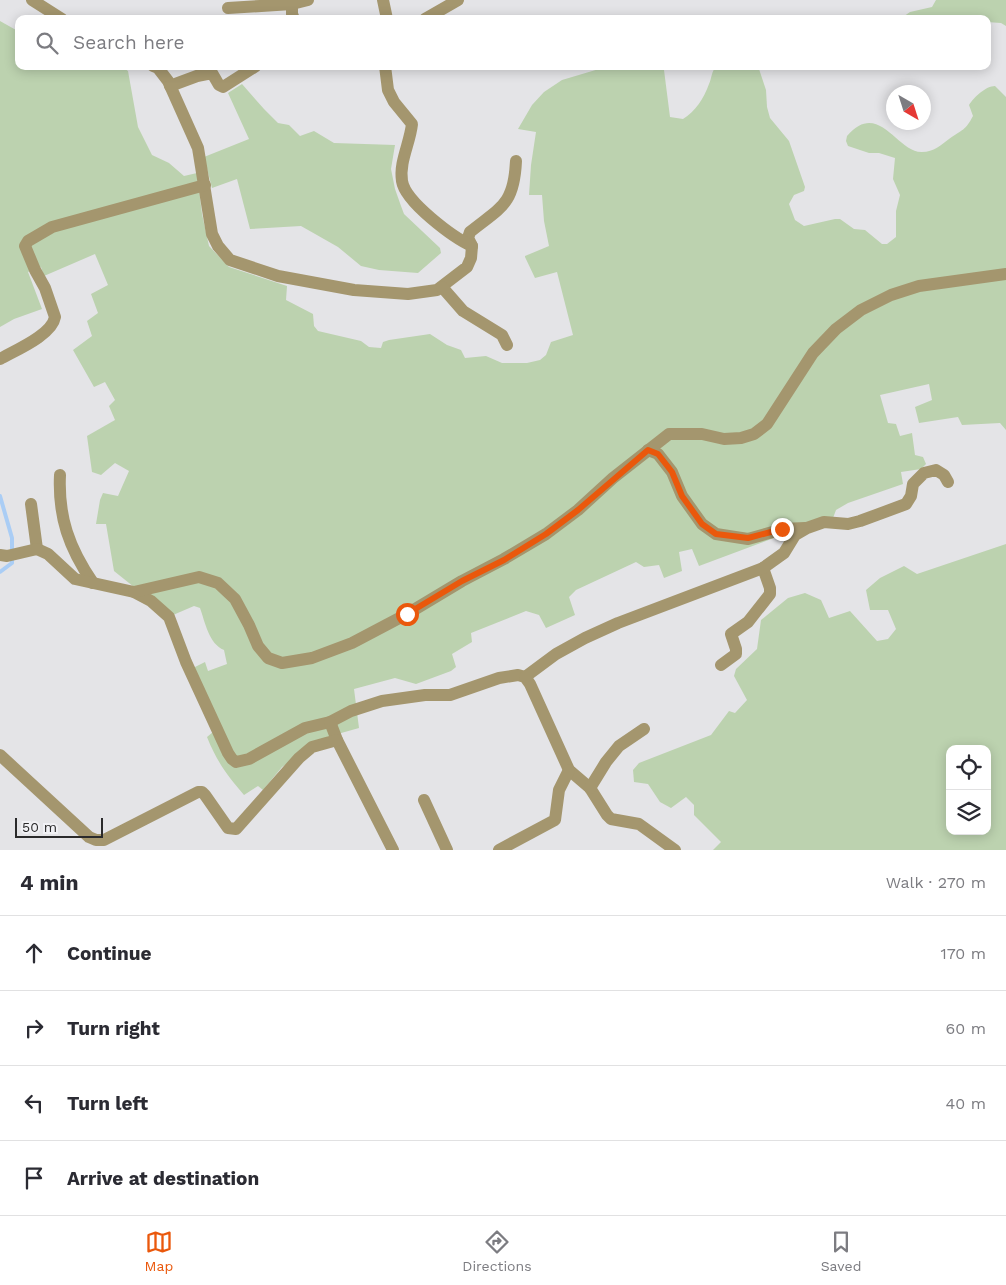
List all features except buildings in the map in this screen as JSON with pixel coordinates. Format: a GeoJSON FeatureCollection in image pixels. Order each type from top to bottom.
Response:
{"type":"FeatureCollection","features":[{"type":"Feature","properties":{"kind":"street"},"geometry":{"type":"LineString","coordinates":[[32,0],[56,15]]}},
{"type":"Feature","properties":{"kind":"street"},"geometry":{"type":"LineString","coordinates":[[228,8],[292,4],[308,0]]}},
{"type":"Feature","properties":{"kind":"street"},"geometry":{"type":"LineString","coordinates":[[384,0],[386,15]]}},
{"type":"Feature","properties":{"kind":"street"},"geometry":{"type":"LineString","coordinates":[[432,15],[458,0]]}},
{"type":"Feature","properties":{"kind":"street"},"geometry":{"type":"LineString","coordinates":[[292,4],[292,15]]}},
{"type":"Feature","properties":{"kind":"street"},"geometry":{"type":"LineString","coordinates":[[159,70],[170,86],[198,148],[212,234],[218,246],[230,260],[278,276],[354,290],[408,294],[432,292],[442,287],[466,268],[472,258],[472,246],[468,238],[470,232],[504,206],[510,194],[516,161]]}},
{"type":"Feature","properties":{"kind":"street"},"geometry":{"type":"LineString","coordinates":[[170,86],[197,76],[212,73],[223,87],[250,70]]}},
{"type":"Feature","properties":{"kind":"street"},"geometry":{"type":"LineString","coordinates":[[386,70],[388,90],[394,102],[412,124],[411,135],[402,161],[402,183],[412,201],[460,241],[472,246]]}},
{"type":"Feature","properties":{"kind":"street"},"geometry":{"type":"LineString","coordinates":[[0,359],[41,335],[54,322],[55,317],[45,288],[27,254],[25,246],[28,241],[52,227],[205,185]]}},
{"type":"Feature","properties":{"kind":"street"},"geometry":{"type":"LineString","coordinates":[[134,592],[199,577],[218,583],[235,599],[258,646],[268,658],[282,663],[312,658],[352,644],[462,581],[504,560],[546,534],[670,434],[702,434],[724,439],[741,438],[754,434],[767,424],[813,353],[836,329],[861,310],[891,295],[919,286],[1006,274]]}},
{"type":"Feature","properties":{"kind":"street"},"geometry":{"type":"LineString","coordinates":[[442,287],[463,311],[502,335],[507,345]]}},
{"type":"Feature","properties":{"kind":"street"},"geometry":{"type":"LineString","coordinates":[[648,450],[658,454],[672,472],[682,496],[702,524],[716,534],[748,538],[782,529],[807,528]]}},
{"type":"Feature","properties":{"kind":"street"},"geometry":{"type":"LineString","coordinates":[[525,677],[556,654],[584,638],[618,623],[763,568],[784,553],[795,535],[807,528],[824,522],[848,524],[906,504],[912,496],[913,484],[924,473],[936,470],[944,474],[948,482]]}},
{"type":"Feature","properties":{"kind":"street"},"geometry":{"type":"LineString","coordinates":[[60,474],[60,502],[63,519],[81,566],[93,583]]}},
{"type":"Feature","properties":{"kind":"street"},"geometry":{"type":"LineString","coordinates":[[31,504],[37,549]]}},
{"type":"Feature","properties":{"kind":"street"},"geometry":{"type":"LineString","coordinates":[[3,555],[37,549],[48,554],[76,579],[134,592],[151,601],[169,617],[186,662],[228,753],[236,762],[249,759],[305,728],[330,722],[351,711],[382,701],[425,695],[450,695],[499,678],[518,675],[525,677],[530,684],[569,770],[590,788],[600,806],[611,819],[639,824],[676,850]]}},
{"type":"Feature","properties":{"kind":"street"},"geometry":{"type":"LineString","coordinates":[[721,664],[736,654],[731,634],[748,622],[770,594],[770,588],[763,568]]}},
{"type":"Feature","properties":{"kind":"street"},"geometry":{"type":"LineString","coordinates":[[330,722],[336,740],[393,850]]}},
{"type":"Feature","properties":{"kind":"street"},"geometry":{"type":"LineString","coordinates":[[590,788],[606,762],[619,746],[644,729]]}},
{"type":"Feature","properties":{"kind":"street"},"geometry":{"type":"LineString","coordinates":[[0,755],[89,837],[96,840],[104,840],[198,792],[202,792],[205,795],[228,828],[236,829],[312,747],[336,740]]}},
{"type":"Feature","properties":{"kind":"street"},"geometry":{"type":"LineString","coordinates":[[499,850],[555,820],[559,790],[569,770]]}},
{"type":"Feature","properties":{"kind":"street"},"geometry":{"type":"LineString","coordinates":[[424,800],[447,850]]}},
{"type":"Feature","properties":{"kind":"green space"},"geometry":{"type":"Polygon","coordinates":[[[936,0],[1006,0],[1006,26],[1001,23],[991,22],[991,15],[906,15],[910,12],[932,7],[936,0]]]}},
{"type":"Feature","properties":{"kind":"green space"},"geometry":{"type":"Polygon","coordinates":[[[0,21],[15,29],[15,70],[128,71],[138,127],[152,155],[169,163],[184,176],[197,173],[202,214],[209,246],[229,267],[287,286],[286,300],[313,314],[314,326],[318,331],[361,341],[369,347],[381,348],[383,342],[389,340],[430,334],[447,345],[461,350],[465,358],[486,356],[502,363],[527,363],[540,360],[546,355],[551,342],[573,335],[557,272],[535,278],[525,257],[549,246],[544,221],[542,195],[529,195],[536,132],[518,129],[532,105],[544,92],[562,80],[596,70],[664,70],[670,117],[683,119],[695,109],[702,99],[714,70],[759,70],[766,90],[770,118],[789,141],[805,187],[804,191],[794,195],[789,204],[795,220],[804,226],[840,219],[854,229],[865,230],[882,244],[887,244],[896,237],[896,211],[900,195],[893,179],[895,158],[879,153],[869,153],[848,146],[847,136],[858,126],[869,123],[878,125],[913,150],[930,151],[966,127],[973,116],[969,105],[984,90],[995,86],[1006,97],[1006,430],[1000,423],[962,425],[958,417],[919,423],[915,407],[932,400],[929,384],[880,395],[888,423],[896,424],[900,436],[912,433],[915,455],[923,457],[926,464],[921,469],[901,472],[903,484],[848,503],[836,510],[833,518],[699,566],[692,549],[679,552],[682,571],[664,578],[659,565],[644,567],[636,562],[576,590],[569,597],[575,615],[546,628],[539,615],[526,611],[471,633],[472,642],[452,654],[456,667],[451,671],[416,684],[395,678],[354,689],[359,728],[327,737],[282,767],[263,790],[258,786],[244,795],[223,768],[211,746],[207,737],[213,732],[187,671],[205,662],[208,671],[227,664],[224,650],[211,638],[200,608],[194,606],[173,615],[114,571],[106,524],[96,524],[103,493],[118,496],[129,471],[115,463],[101,475],[92,472],[87,436],[115,420],[109,406],[115,400],[105,382],[94,387],[73,350],[92,336],[87,321],[98,313],[91,294],[108,285],[95,254],[44,276],[41,267],[28,272],[42,309],[14,319],[0,327],[0,21]]]}},
{"type":"Feature","properties":{"kind":"green space"},"geometry":{"type":"Polygon","coordinates":[[[242,84],[278,123],[289,125],[300,136],[314,131],[334,143],[395,145],[391,169],[395,189],[404,214],[440,248],[441,253],[418,273],[379,270],[361,266],[338,247],[301,226],[250,229],[237,179],[212,188],[204,157],[249,139],[228,93],[242,84]]]}},
{"type":"Feature","properties":{"kind":"green space"},"geometry":{"type":"Polygon","coordinates":[[[1006,544],[1006,850],[713,850],[721,842],[694,815],[694,805],[686,797],[671,808],[660,802],[648,784],[634,782],[633,770],[639,763],[711,735],[729,711],[735,713],[747,700],[734,676],[736,669],[757,649],[761,620],[788,598],[805,593],[821,600],[829,618],[850,611],[877,641],[888,639],[896,629],[888,610],[870,610],[866,590],[880,578],[904,566],[917,574],[1006,544]]]}},
{"type":"Feature","properties":{"kind":"waterway"},"geometry":{"type":"LineString","coordinates":[[0,496],[12,538],[12,563],[0,572]]}},
{"type":"Feature","properties":{"kind":"route"},"geometry":{"type":"LineString","coordinates":[[407,614],[462,581],[504,560],[546,534],[578,510],[613,478],[648,450],[658,454],[672,472],[682,496],[702,524],[716,534],[748,538],[782,529]]}}]}
